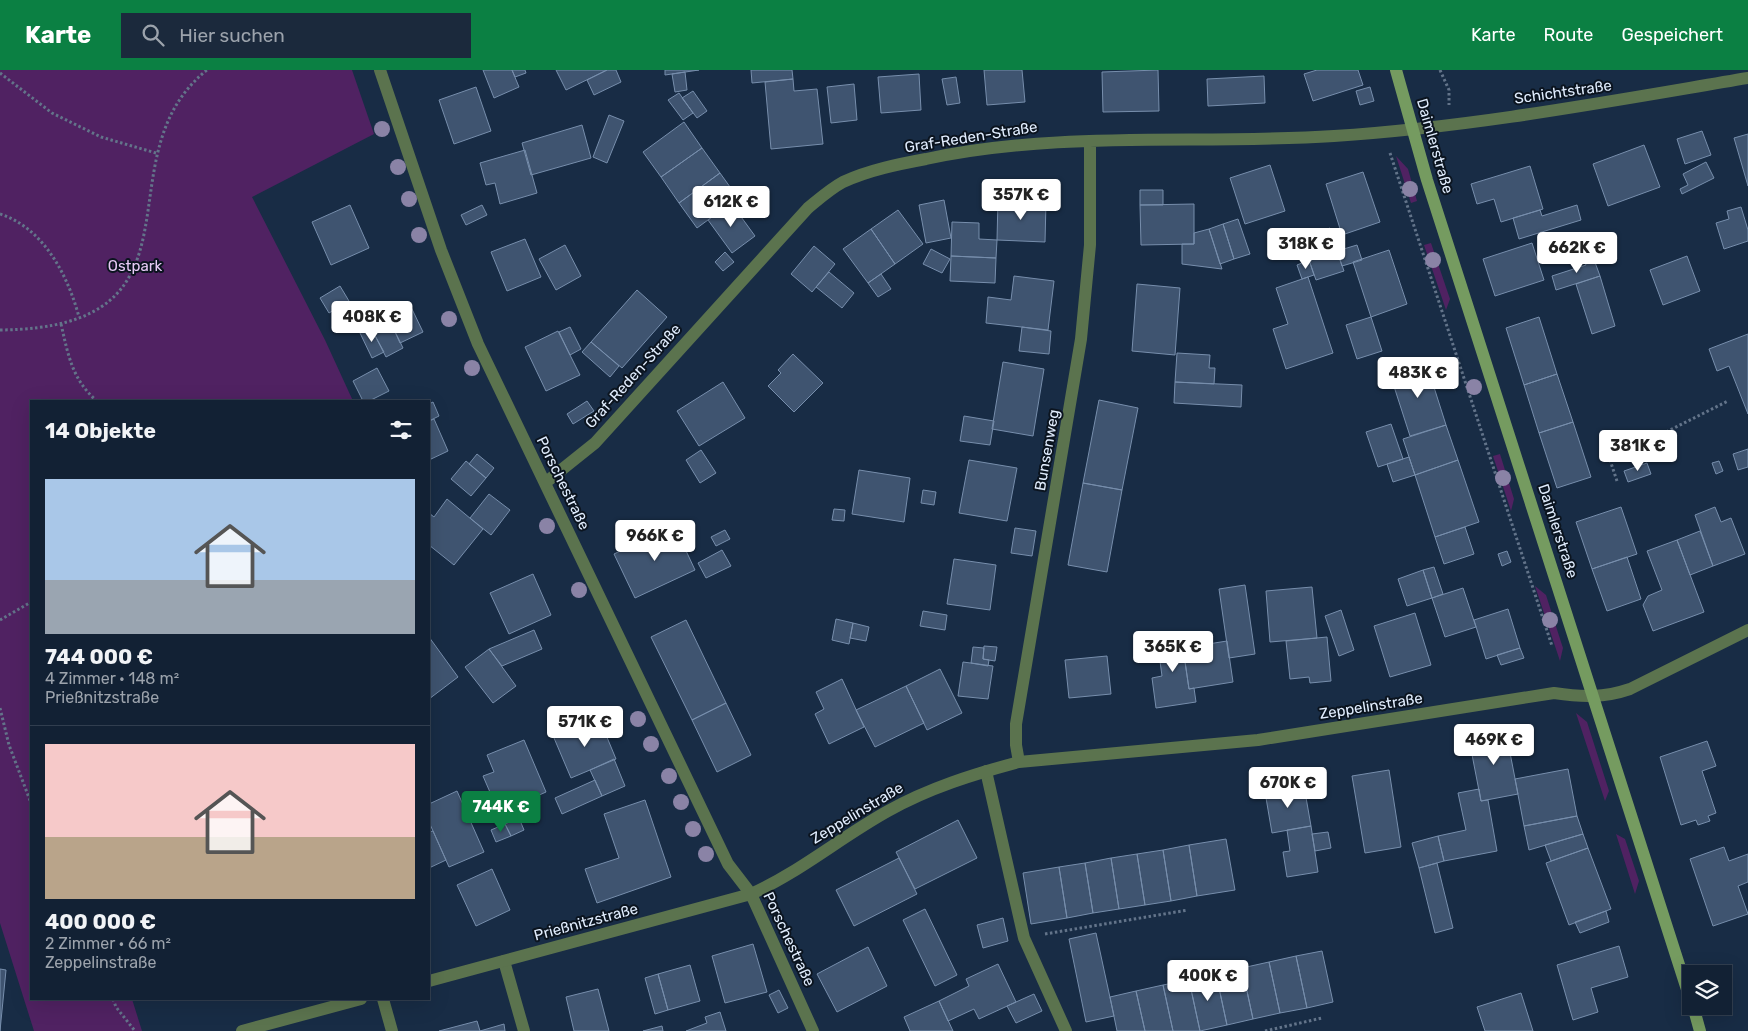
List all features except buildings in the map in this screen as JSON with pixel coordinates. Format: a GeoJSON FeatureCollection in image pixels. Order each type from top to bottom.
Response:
{"type":"FeatureCollection","features":[{"type":"Feature","properties":{"kind":"street","name":"Porschestraße"},"geometry":{"type":"LineString","coordinates":[[380,70],[441,250],[478,344],[728,864],[751,894],[813,1031]]}},
{"type":"Feature","properties":{"kind":"street","name":"Daimlerstraße"},"geometry":{"type":"LineString","coordinates":[[1396,70],[1412,129],[1682,974]]}},
{"type":"Feature","properties":{"kind":"street","name":"Schichtstraße"},"geometry":{"type":"LineString","coordinates":[[1412,129],[1547,111],[1748,78]]}},
{"type":"Feature","properties":{"kind":"street","name":"Graf-Reden-Straße"},"geometry":{"type":"LineString","coordinates":[[545,483],[595,443],[782,235],[808,208],[843,182],[871,172],[948,154],[1049,142],[1333,136],[1412,129]]}},
{"type":"Feature","properties":{"kind":"street","name":"Bunsenweg"},"geometry":{"type":"LineString","coordinates":[[1019,762],[1016,745],[1016,724],[1074,389],[1086,300],[1090,244],[1090,141]]}},
{"type":"Feature","properties":{"kind":"street","name":"Zeppelinstraße"},"geometry":{"type":"LineString","coordinates":[[751,894],[773,884],[888,811],[929,791],[986,771],[1019,762],[1258,740],[1554,693],[1595,698],[1630,690],[1748,630]]}},
{"type":"Feature","properties":{"kind":"street"},"geometry":{"type":"LineString","coordinates":[[986,771],[1024,938],[1066,1031]]}},
{"type":"Feature","properties":{"kind":"street","name":"Prießnitzstraße"},"geometry":{"type":"LineString","coordinates":[[430,981],[751,894]]}},
{"type":"Feature","properties":{"kind":"street"},"geometry":{"type":"LineString","coordinates":[[504,960],[524,1031]]}},
{"type":"Feature","properties":{"kind":"street"},"geometry":{"type":"LineString","coordinates":[[242,1031],[357,1000]]}},
{"type":"Feature","properties":{"kind":"street"},"geometry":{"type":"LineString","coordinates":[[383,1000],[392,1031]]}},
{"type":"Feature","properties":{"kind":"street"},"geometry":{"type":"LineString","coordinates":[[1696,1015],[1700,1031]]}},
{"type":"Feature","properties":{"kind":"path"},"geometry":{"type":"LineString","coordinates":[[0,330],[34,330],[61,324],[94,311],[113,298],[132,275],[143,242],[149,212],[156,153],[171,114],[192,82],[207,70]]}},
{"type":"Feature","properties":{"kind":"path"},"geometry":{"type":"LineString","coordinates":[[1440,70],[1449,90],[1450,124]]}},
{"type":"Feature","properties":{"kind":"path"},"geometry":{"type":"LineString","coordinates":[[0,73],[52,113],[100,137],[156,153]]}},
{"type":"Feature","properties":{"kind":"path"},"geometry":{"type":"LineString","coordinates":[[1383,131],[1552,648]]}},
{"type":"Feature","properties":{"kind":"path"},"geometry":{"type":"LineString","coordinates":[[0,214],[15,219],[56,260],[65,273],[79,317]]}},
{"type":"Feature","properties":{"kind":"path"},"geometry":{"type":"LineString","coordinates":[[61,324],[71,368],[88,394],[96,400]]}},
{"type":"Feature","properties":{"kind":"path"},"geometry":{"type":"LineString","coordinates":[[1617,481],[1610,460],[1728,401]]}},
{"type":"Feature","properties":{"kind":"path"},"geometry":{"type":"LineString","coordinates":[[0,620],[30,603]]}},
{"type":"Feature","properties":{"kind":"path"},"geometry":{"type":"LineString","coordinates":[[0,708],[9,745],[30,800]]}},
{"type":"Feature","properties":{"kind":"path"},"geometry":{"type":"LineString","coordinates":[[1024,938],[1188,910]]}},
{"type":"Feature","properties":{"kind":"path"},"geometry":{"type":"LineString","coordinates":[[113,1000],[116,1007],[135,1031]]}},
{"type":"Feature","properties":{"kind":"path"},"geometry":{"type":"LineString","coordinates":[[1265,1031],[1322,1018]]}},
{"type":"Feature","properties":{"kind":"green space","name":"Ostpark"},"geometry":{"type":"Polygon","coordinates":[[[0,70],[352,70],[374,134],[252,197],[325,340],[353,400],[30,400],[30,1000],[132,1000],[142,1031],[34,1031],[0,923],[0,70]]]}},
{"type":"Feature","properties":{"kind":"green space"},"geometry":{"type":"Polygon","coordinates":[[[1396,156],[1408,169],[1417,201],[1411,203],[1396,156]]]}},
{"type":"Feature","properties":{"kind":"green space"},"geometry":{"type":"Polygon","coordinates":[[[1431,243],[1450,299],[1446,310],[1424,245],[1431,243]]]}},
{"type":"Feature","properties":{"kind":"green space"},"geometry":{"type":"Polygon","coordinates":[[[1500,454],[1514,499],[1511,511],[1493,456],[1500,454]]]}},
{"type":"Feature","properties":{"kind":"green space"},"geometry":{"type":"Polygon","coordinates":[[[1535,586],[1546,595],[1563,648],[1560,661],[1535,586]]]}},
{"type":"Feature","properties":{"kind":"green space"},"geometry":{"type":"Polygon","coordinates":[[[1576,713],[1587,722],[1609,791],[1605,801],[1576,713]]]}},
{"type":"Feature","properties":{"kind":"green space"},"geometry":{"type":"Polygon","coordinates":[[[1616,834],[1625,839],[1639,881],[1635,894],[1616,834]]]}}]}
